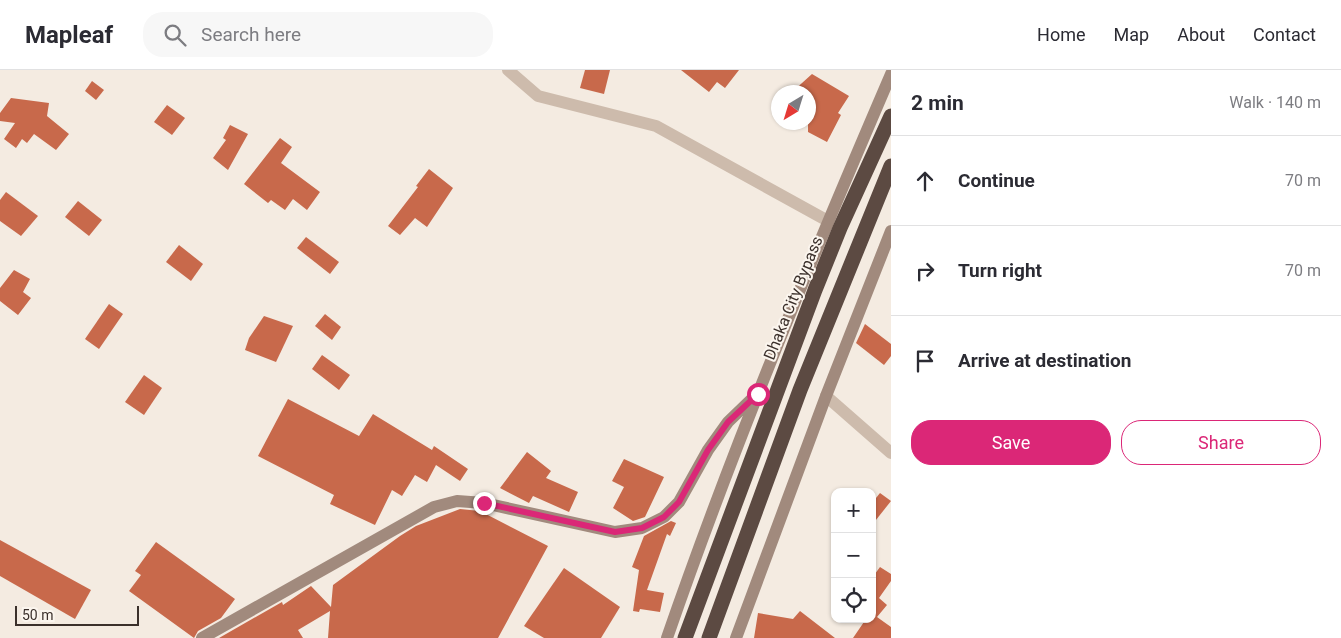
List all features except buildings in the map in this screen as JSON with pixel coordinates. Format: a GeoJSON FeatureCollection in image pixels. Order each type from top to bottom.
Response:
{"type":"FeatureCollection","features":[{"type":"Feature","properties":{"kind":"highway","name":"Dhaka City Bypass"},"geometry":{"type":"LineString","coordinates":[[685,638],[815,290],[840,228],[891,116]]}},
{"type":"Feature","properties":{"kind":"highway"},"geometry":{"type":"LineString","coordinates":[[708,638],[800,390],[891,166]]}},
{"type":"Feature","properties":{"kind":"main road"},"geometry":{"type":"LineString","coordinates":[[667,638],[708,518],[828,221],[891,74]]}},
{"type":"Feature","properties":{"kind":"main road"},"geometry":{"type":"LineString","coordinates":[[736,638],[826,396],[891,231]]}},
{"type":"Feature","properties":{"kind":"main road"},"geometry":{"type":"LineString","coordinates":[[202,638],[434,507],[457,501],[484,503],[615,532],[642,528],[664,517],[679,502],[708,450],[728,422],[758,394]]}},
{"type":"Feature","properties":{"kind":"street"},"geometry":{"type":"LineString","coordinates":[[508,70],[538,96],[656,126],[828,221]]}},
{"type":"Feature","properties":{"kind":"street"},"geometry":{"type":"LineString","coordinates":[[826,396],[891,453]]}},
{"type":"Feature","properties":{"kind":"route"},"geometry":{"type":"LineString","coordinates":[[484,503],[615,532],[642,528],[664,517],[679,502],[708,450],[728,422],[758,394]]}}]}
